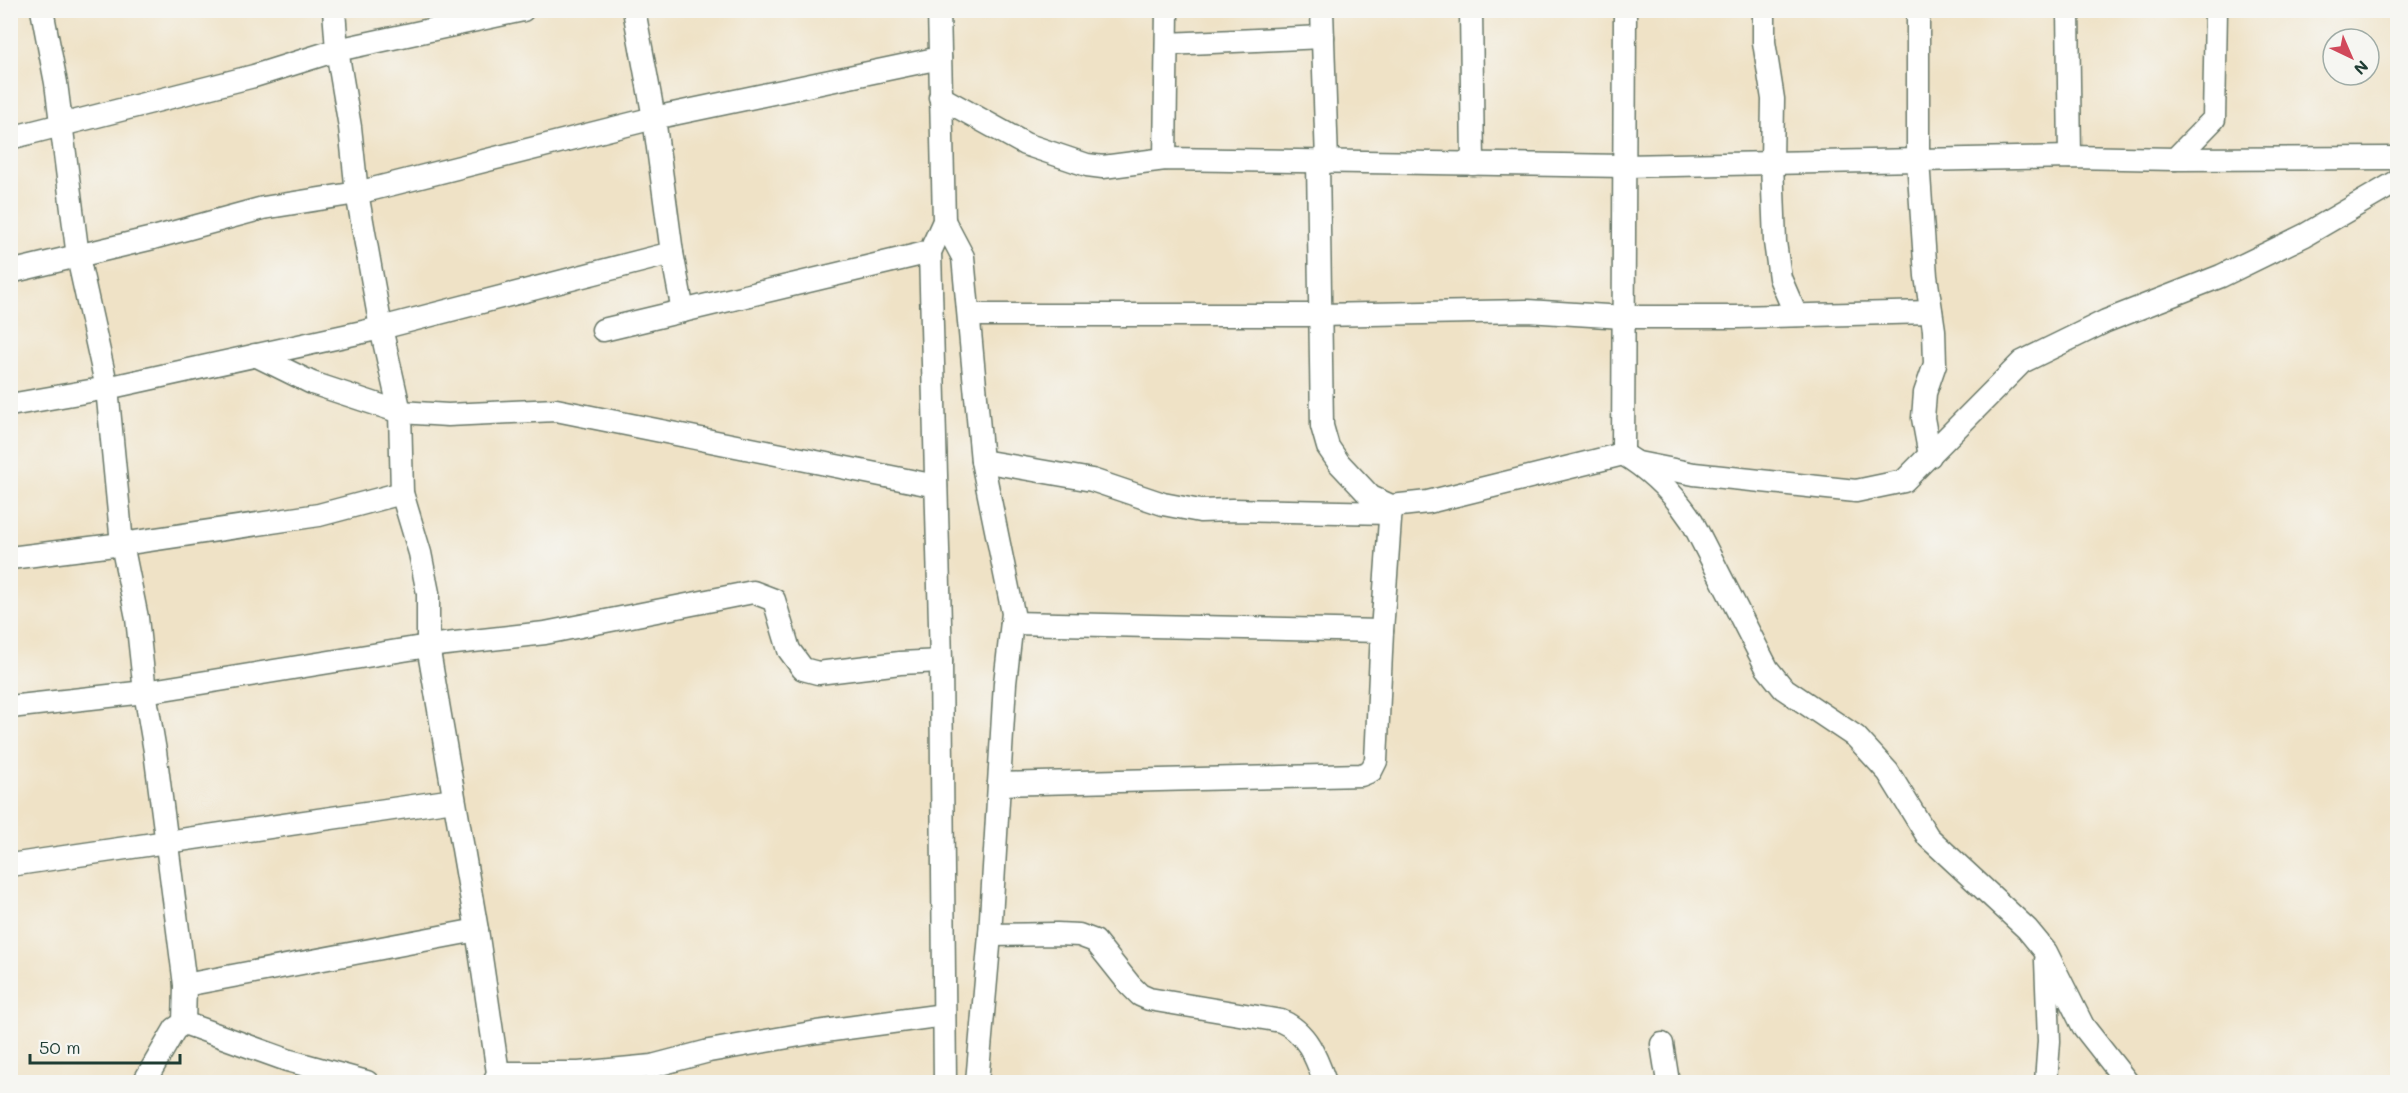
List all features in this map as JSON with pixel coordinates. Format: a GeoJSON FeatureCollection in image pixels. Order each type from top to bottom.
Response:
{"type":"FeatureCollection","features":[{"type":"Feature","properties":{"kind":"street"},"geometry":{"type":"LineString","coordinates":[[42,10],[56,83],[78,257],[107,388],[122,544],[137,618],[185,985],[184,1023]]}},
{"type":"Feature","properties":{"kind":"street"},"geometry":{"type":"LineString","coordinates":[[334,10],[337,50],[350,127],[357,193],[381,328],[400,412],[402,493],[420,553],[428,593],[428,646],[477,930],[496,1078],[579,1073],[654,1074],[709,1051],[817,1032],[944,1016]]}},
{"type":"Feature","properties":{"kind":"street"},"geometry":{"type":"LineString","coordinates":[[10,138],[254,76],[337,50],[523,10]]}},
{"type":"Feature","properties":{"kind":"street"},"geometry":{"type":"LineString","coordinates":[[634,10],[654,118],[672,253],[683,311]]}},
{"type":"Feature","properties":{"kind":"street"},"geometry":{"type":"LineString","coordinates":[[939,10],[944,221],[963,257],[982,461],[1013,613],[1005,683],[990,935],[977,1083]]}},
{"type":"Feature","properties":{"kind":"street"},"geometry":{"type":"LineString","coordinates":[[1165,159],[1167,10]]}},
{"type":"Feature","properties":{"kind":"street"},"geometry":{"type":"LineString","coordinates":[[1322,10],[1323,162],[1319,315],[1322,426],[1329,447],[1339,463],[1371,497],[1391,509]]}},
{"type":"Feature","properties":{"kind":"street"},"geometry":{"type":"LineString","coordinates":[[1471,10],[1473,164]]}},
{"type":"Feature","properties":{"kind":"street"},"geometry":{"type":"LineString","coordinates":[[1625,10],[1623,317],[1630,458],[1678,501],[1692,521],[1767,668],[1783,688],[1856,737],[1888,772],[1928,837],[2027,929],[2046,952],[2083,1026],[2127,1083]]}},
{"type":"Feature","properties":{"kind":"street"},"geometry":{"type":"LineString","coordinates":[[1764,10],[1764,42],[1773,99],[1774,242],[1780,278],[1796,315]]}},
{"type":"Feature","properties":{"kind":"street"},"geometry":{"type":"LineString","coordinates":[[1918,10],[1918,160],[1935,364],[1925,393],[1923,418],[1930,456]]}},
{"type":"Feature","properties":{"kind":"street"},"geometry":{"type":"LineString","coordinates":[[2068,10],[2070,157]]}},
{"type":"Feature","properties":{"kind":"street"},"geometry":{"type":"LineString","coordinates":[[2175,159],[2214,119],[2216,10]]}},
{"type":"Feature","properties":{"kind":"street"},"geometry":{"type":"LineString","coordinates":[[1167,44],[1323,37]]}},
{"type":"Feature","properties":{"kind":"street"},"geometry":{"type":"LineString","coordinates":[[10,272],[78,257],[263,208],[357,193],[654,118],[940,58]]}},
{"type":"Feature","properties":{"kind":"street"},"geometry":{"type":"LineString","coordinates":[[940,97],[1025,144],[1087,165],[1103,167],[1165,159],[1624,166],[2070,157],[2397,158]]}},
{"type":"Feature","properties":{"kind":"street"},"geometry":{"type":"LineString","coordinates":[[982,461],[1092,480],[1163,504],[1200,511],[1391,509],[1630,458],[1694,474],[1857,491],[1904,481],[2022,362],[2106,321],[2221,276],[2305,235],[2397,181]]}},
{"type":"Feature","properties":{"kind":"street"},"geometry":{"type":"LineString","coordinates":[[944,221],[930,252],[941,661],[945,1083]]}},
{"type":"Feature","properties":{"kind":"street"},"geometry":{"type":"LineString","coordinates":[[603,330],[930,252]]}},
{"type":"Feature","properties":{"kind":"street"},"geometry":{"type":"LineString","coordinates":[[10,405],[107,388],[381,328],[672,253]]}},
{"type":"Feature","properties":{"kind":"street"},"geometry":{"type":"LineString","coordinates":[[969,315],[1319,315],[1527,311],[1623,317],[1931,312]]}},
{"type":"Feature","properties":{"kind":"street"},"geometry":{"type":"LineString","coordinates":[[255,355],[312,383],[400,412],[448,415],[556,410],[936,486]]}},
{"type":"Feature","properties":{"kind":"street"},"geometry":{"type":"LineString","coordinates":[[10,558],[319,515],[402,493]]}},
{"type":"Feature","properties":{"kind":"street"},"geometry":{"type":"LineString","coordinates":[[999,784],[1361,775],[1371,771],[1376,761],[1391,509]]}},
{"type":"Feature","properties":{"kind":"street"},"geometry":{"type":"LineString","coordinates":[[10,708],[145,692],[428,646],[488,642],[753,592],[774,600],[789,650],[804,669],[818,673],[900,663],[941,661]]}},
{"type":"Feature","properties":{"kind":"street"},"geometry":{"type":"LineString","coordinates":[[1012,623],[1382,631]]}},
{"type":"Feature","properties":{"kind":"street"},"geometry":{"type":"LineString","coordinates":[[10,865],[454,800]]}},
{"type":"Feature","properties":{"kind":"street"},"geometry":{"type":"LineString","coordinates":[[185,985],[477,930]]}},
{"type":"Feature","properties":{"kind":"street"},"geometry":{"type":"LineString","coordinates":[[990,935],[1079,935],[1095,941],[1130,985],[1149,999],[1281,1021],[1292,1026],[1304,1038],[1316,1059],[1325,1083]]}},
{"type":"Feature","properties":{"kind":"street"},"geometry":{"type":"LineString","coordinates":[[2046,952],[2049,1041],[2046,1083]]}},
{"type":"Feature","properties":{"kind":"street"},"geometry":{"type":"LineString","coordinates":[[144,1083],[175,1029],[184,1023]]}},
{"type":"Feature","properties":{"kind":"street"},"geometry":{"type":"LineString","coordinates":[[184,1023],[287,1060],[367,1083]]}},
{"type":"Feature","properties":{"kind":"street"},"geometry":{"type":"LineString","coordinates":[[1662,1044],[1668,1083]]}}]}
